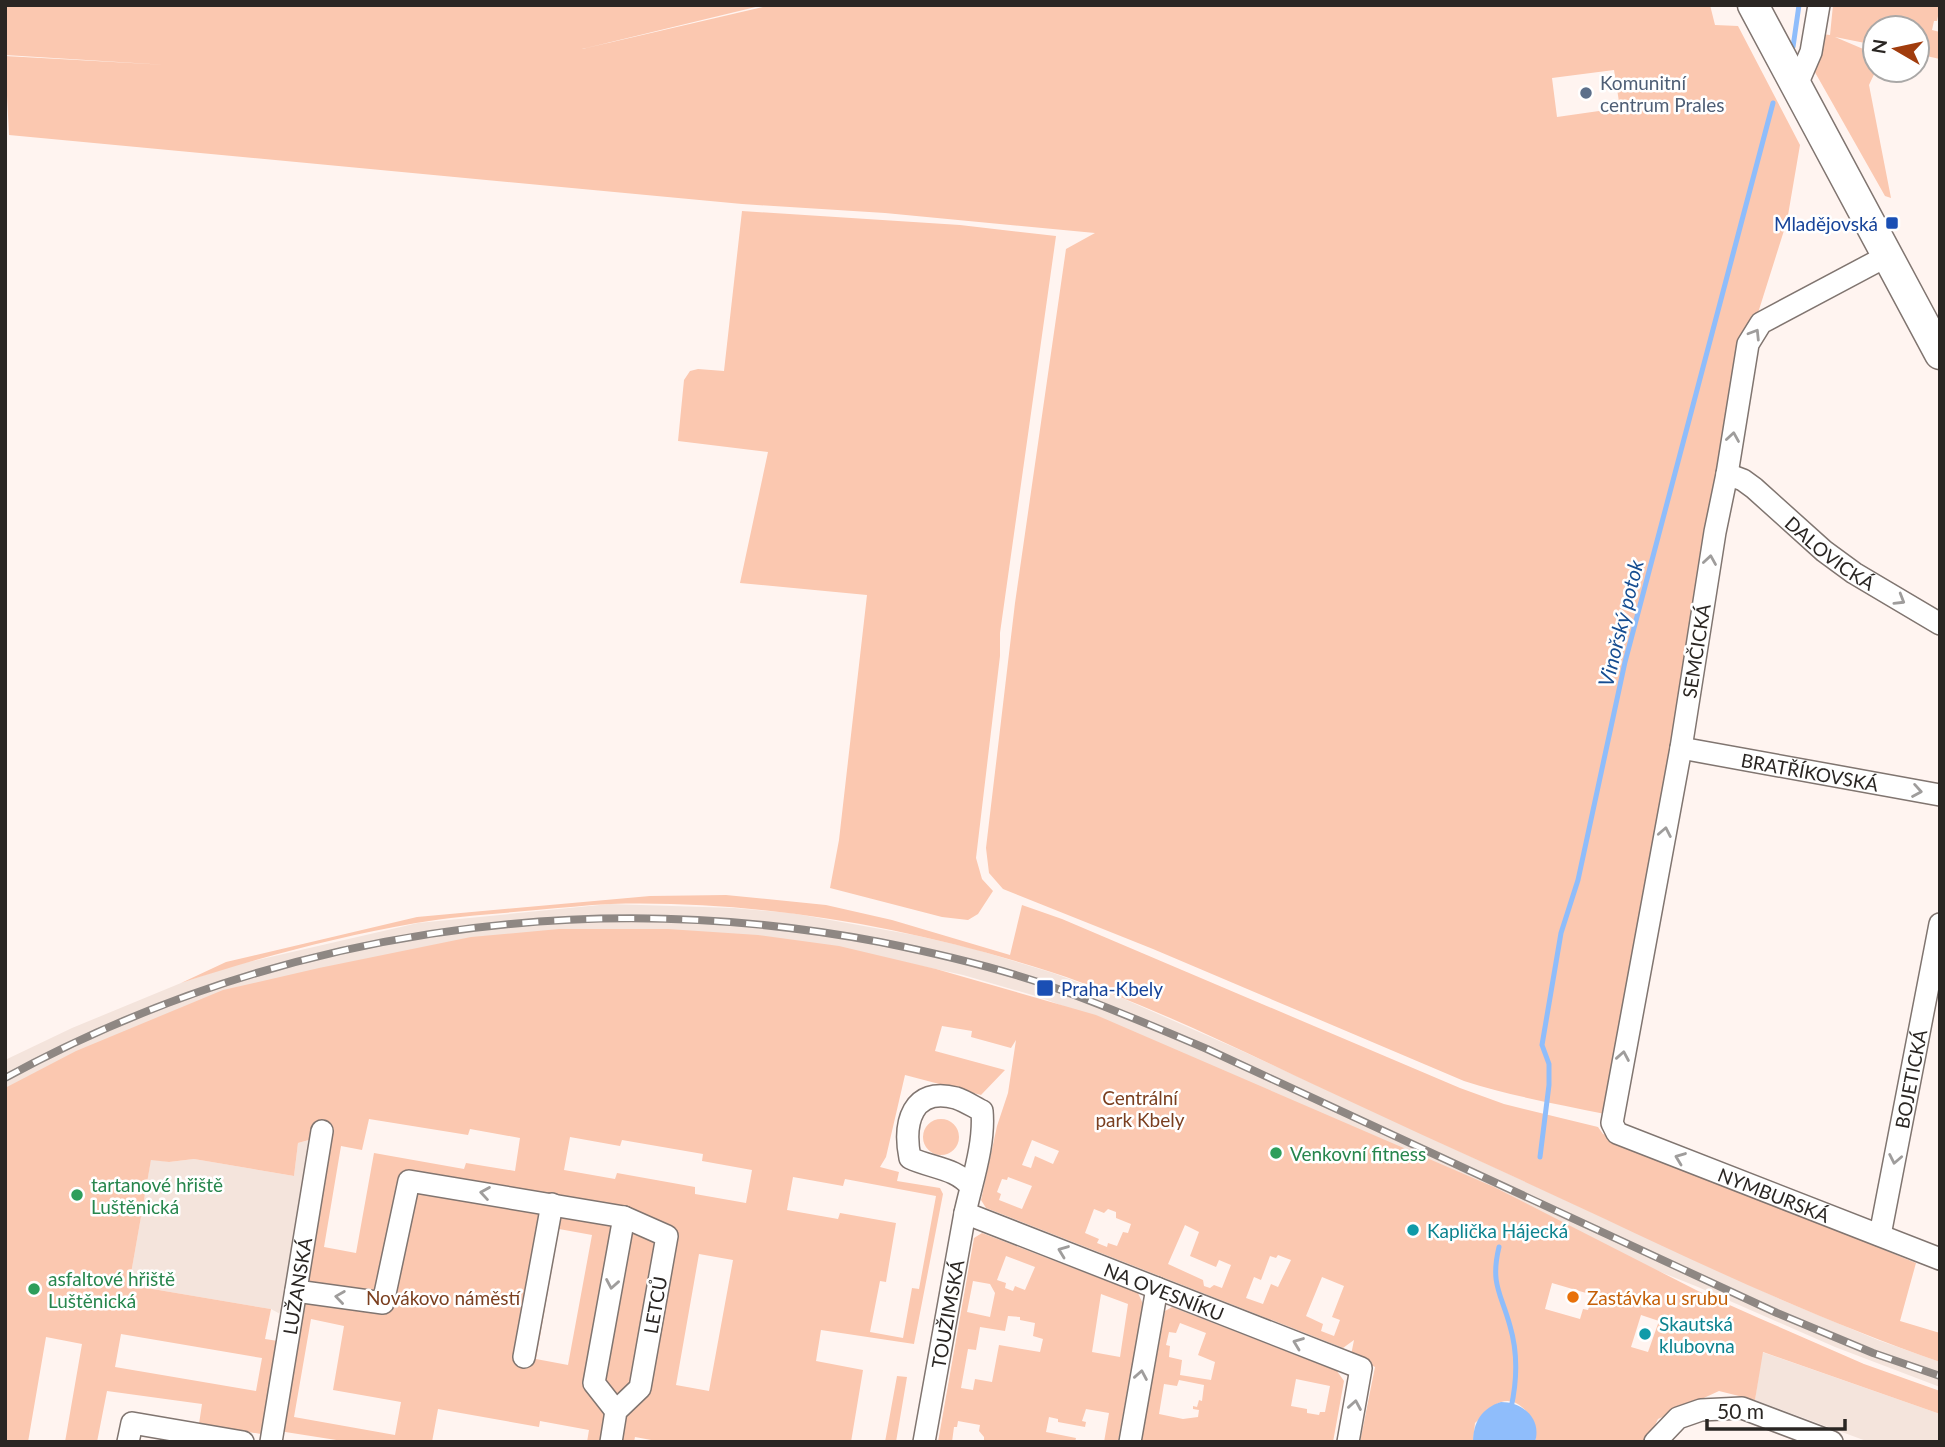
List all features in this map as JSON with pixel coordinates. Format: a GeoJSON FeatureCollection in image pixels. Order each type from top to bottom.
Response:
{"type":"FeatureCollection","features":[{"type":"Feature","properties":{"kind":"main road"},"geometry":{"type":"LineString","coordinates":[[1752,5],[1940,354]]}},
{"type":"Feature","properties":{"kind":"street"},"geometry":{"type":"LineString","coordinates":[[1796,87],[1811,52],[1819,5]]}},
{"type":"Feature","properties":{"kind":"street","name":"SEMČICKÁ"},"geometry":{"type":"LineString","coordinates":[[1612,1123],[1681,748],[1748,344],[1761,323],[1887,256]]}},
{"type":"Feature","properties":{"kind":"street","name":"DALOVICKÁ"},"geometry":{"type":"LineString","coordinates":[[1727,474],[1754,488],[1824,551],[1854,573],[1940,624]]}},
{"type":"Feature","properties":{"kind":"street","name":"BRATŘÍKOVSKÁ"},"geometry":{"type":"LineString","coordinates":[[1681,748],[1940,795]]}},
{"type":"Feature","properties":{"kind":"street","name":"BOJETICKÁ"},"geometry":{"type":"LineString","coordinates":[[1880,1235],[1940,924]]}},
{"type":"Feature","properties":{"kind":"street","name":"TOUŽIMSKÁ"},"geometry":{"type":"LineString","coordinates":[[924,1442],[983,1125],[982,1111],[957,1098],[935,1096],[925,1100],[917,1105],[907,1127],[910,1158],[927,1166],[962,1175],[971,1187]]}},
{"type":"Feature","properties":{"kind":"street","name":"NYMBURSKÁ"},"geometry":{"type":"LineString","coordinates":[[1612,1123],[1617,1133],[1940,1259]]}},
{"type":"Feature","properties":{"kind":"street","name":"LUŽANSKÁ"},"geometry":{"type":"LineString","coordinates":[[271,1442],[322,1130]]}},
{"type":"Feature","properties":{"kind":"street"},"geometry":{"type":"LineString","coordinates":[[296,1290],[383,1303],[409,1181],[552,1204],[524,1357]]}},
{"type":"Feature","properties":{"kind":"street","name":"LETCŮ"},"geometry":{"type":"LineString","coordinates":[[552,1204],[624,1217],[667,1236],[640,1388],[616,1411]]}},
{"type":"Feature","properties":{"kind":"street","name":"NA OVESNÍKU"},"geometry":{"type":"LineString","coordinates":[[965,1213],[1361,1368],[1348,1442]]}},
{"type":"Feature","properties":{"kind":"street"},"geometry":{"type":"LineString","coordinates":[[611,1442],[616,1411],[594,1382],[624,1217]]}},
{"type":"Feature","properties":{"kind":"street"},"geometry":{"type":"LineString","coordinates":[[1130,1442],[1157,1288]]}},
{"type":"Feature","properties":{"kind":"street"},"geometry":{"type":"LineString","coordinates":[[1655,1442],[1678,1419],[1701,1410],[1720,1408],[1742,1408],[1794,1434],[1832,1442]]}},
{"type":"Feature","properties":{"kind":"street"},"geometry":{"type":"LineString","coordinates":[[130,1433],[243,1442]]}},
{"type":"Feature","properties":{"kind":"shaded area"},"geometry":{"type":"Polygon","coordinates":[[[610,904],[734,908],[791,913],[971,948],[1053,973],[1124,999],[1240,1050],[1782,1300],[1878,1340],[1940,1362],[1940,1387],[1835,1347],[1591,1244],[1114,1025],[1039,997],[963,975],[848,950],[5,1094],[5,1060],[72,1028],[181,983],[235,965],[418,923],[610,904]]]}},
{"type":"Feature","properties":{"kind":"shaded area"},"geometry":{"type":"Polygon","coordinates":[[[317,1138],[282,1315],[271,1309],[129,1285],[151,1159],[169,1162],[194,1159],[294,1176],[298,1143],[317,1138]]]}},
{"type":"Feature","properties":{"kind":"shaded area"},"geometry":{"type":"Polygon","coordinates":[[[1762,1352],[1940,1414],[1940,1442],[1869,1442],[1755,1400],[1762,1352]]]}},
{"type":"Feature","properties":{"kind":"green space"},"geometry":{"type":"Polygon","coordinates":[[[5,5],[764,5],[582,49],[772,5],[1710,5],[1715,25],[1738,26],[1800,145],[1787,221],[1758,313],[1605,1114],[1464,1081],[1153,949],[1003,889],[989,873],[986,848],[1015,603],[1066,249],[1095,233],[885,213],[742,204],[9,135],[5,56],[167,65],[5,55],[5,5]],[[1614,70],[1552,78],[1557,117],[1620,108],[1614,70]]]}},
{"type":"Feature","properties":{"kind":"green space"},"geometry":{"type":"Polygon","coordinates":[[[1833,5],[1940,6],[1932,30],[1940,32],[1940,59],[1931,57],[1931,14],[1861,14],[1861,42],[1835,37],[1861,48],[1861,84],[1869,84],[1891,198],[1885,196],[1812,67],[1822,34],[1830,35],[1833,5]]]}},
{"type":"Feature","properties":{"kind":"green space"},"geometry":{"type":"Polygon","coordinates":[[[742,211],[960,225],[1056,236],[1000,633],[1000,656],[976,858],[982,879],[993,891],[978,914],[968,920],[942,917],[830,888],[839,840],[867,595],[740,583],[768,452],[678,441],[684,380],[690,371],[698,369],[724,371],[742,211]]]}},
{"type":"Feature","properties":{"kind":"green space"},"geometry":{"type":"Polygon","coordinates":[[[726,895],[826,905],[892,920],[1010,955],[1022,905],[1062,919],[1460,1088],[1504,1104],[1598,1127],[1603,1134],[1916,1263],[1900,1321],[1940,1333],[1940,1362],[1812,1313],[1729,1277],[1153,1010],[1051,972],[944,942],[889,930],[779,912],[723,907],[667,904],[592,905],[461,917],[386,929],[297,949],[181,983],[226,962],[417,917],[650,896],[726,895]]]}},
{"type":"Feature","properties":{"kind":"green space"},"geometry":{"type":"Polygon","coordinates":[[[559,929],[668,929],[758,935],[839,946],[936,969],[1096,1015],[1494,1187],[1698,1291],[1864,1364],[1940,1391],[1940,1414],[1763,1352],[1755,1400],[1719,1391],[1658,1419],[1647,1442],[1535,1442],[1532,1420],[1522,1407],[1508,1401],[1494,1406],[1475,1423],[1473,1442],[1360,1442],[1375,1367],[1351,1355],[1354,1340],[1343,1348],[986,1208],[981,1200],[997,1126],[1008,1093],[1016,1040],[1011,1048],[971,1037],[972,1031],[942,1026],[935,1051],[1005,1070],[981,1095],[905,1075],[886,1157],[880,1167],[899,1172],[897,1181],[940,1188],[943,1194],[914,1344],[821,1330],[816,1361],[863,1370],[851,1442],[662,1442],[635,1437],[634,1442],[587,1442],[589,1430],[540,1421],[539,1427],[438,1409],[432,1442],[349,1442],[279,1431],[316,1138],[298,1143],[294,1176],[194,1159],[169,1162],[151,1160],[129,1285],[271,1309],[265,1339],[278,1341],[261,1434],[199,1424],[202,1404],[107,1391],[97,1442],[65,1442],[82,1344],[46,1337],[28,1442],[5,1442],[5,1088],[76,1051],[223,990],[471,937],[559,929]],[[369,1119],[362,1150],[341,1146],[324,1247],[356,1253],[374,1153],[464,1169],[466,1163],[515,1171],[520,1138],[470,1129],[468,1135],[369,1119]],[[570,1137],[564,1170],[615,1179],[617,1173],[695,1187],[695,1194],[746,1203],[752,1170],[702,1161],[703,1154],[622,1140],[620,1146],[570,1137]],[[1032,1140],[1022,1165],[1031,1168],[1035,1156],[1053,1164],[1059,1151],[1032,1140]],[[793,1177],[787,1210],[838,1219],[840,1213],[896,1223],[886,1282],[880,1281],[870,1332],[903,1338],[912,1288],[919,1289],[936,1196],[845,1179],[843,1186],[793,1177]],[[1008,1177],[1007,1180],[1002,1179],[997,1192],[1001,1194],[999,1200],[1022,1209],[1032,1186],[1008,1177]],[[1094,1209],[1085,1233],[1099,1239],[1097,1243],[1107,1247],[1108,1243],[1117,1246],[1123,1232],[1128,1233],[1131,1224],[1116,1218],[1116,1212],[1108,1209],[1104,1213],[1094,1209]],[[1185,1225],[1168,1264],[1203,1280],[1204,1286],[1222,1288],[1231,1265],[1219,1260],[1216,1267],[1190,1256],[1199,1232],[1185,1225]],[[559,1229],[536,1359],[568,1365],[592,1235],[559,1229]],[[699,1254],[676,1385],[709,1391],[733,1260],[699,1254]],[[1278,1255],[1276,1258],[1270,1256],[1261,1280],[1254,1277],[1246,1298],[1263,1304],[1271,1284],[1278,1287],[1291,1260],[1278,1255]],[[1322,1277],[1306,1316],[1323,1324],[1321,1331],[1334,1336],[1340,1320],[1332,1317],[1344,1286],[1322,1277]],[[1552,1283],[1545,1309],[1580,1319],[1583,1309],[1588,1310],[1593,1295],[1552,1283]],[[1641,1315],[1631,1347],[1648,1352],[1659,1321],[1641,1315]],[[311,1319],[294,1417],[395,1435],[401,1402],[333,1390],[344,1326],[311,1319]],[[121,1334],[115,1367],[256,1391],[262,1358],[121,1334]]]}},
{"type":"Feature","properties":{"kind":"green space"},"geometry":{"type":"Polygon","coordinates":[[[941,1119],[954,1124],[959,1137],[954,1150],[941,1155],[928,1150],[923,1137],[928,1124],[941,1119]]]}},
{"type":"Feature","properties":{"kind":"green space"},"geometry":{"type":"Polygon","coordinates":[[[982,1233],[1138,1293],[1143,1304],[1118,1442],[1104,1442],[1109,1413],[1086,1409],[1082,1421],[1086,1422],[1085,1427],[1058,1422],[1058,1419],[1049,1417],[1046,1432],[1076,1438],[1075,1442],[984,1442],[979,1431],[980,1425],[958,1421],[957,1427],[954,1427],[952,1442],[938,1442],[974,1238],[982,1233]],[[1006,1256],[997,1280],[1006,1283],[1005,1288],[1013,1291],[1015,1286],[1025,1290],[1035,1267],[1006,1256]],[[973,1281],[967,1312],[990,1317],[995,1293],[990,1284],[973,1281]],[[1101,1294],[1092,1352],[1120,1357],[1128,1304],[1101,1294]],[[1008,1316],[1005,1331],[980,1327],[976,1350],[968,1349],[961,1388],[973,1390],[975,1379],[992,1382],[999,1345],[1040,1352],[1043,1339],[1033,1336],[1035,1323],[1008,1316]]]}},
{"type":"Feature","properties":{"kind":"green space"},"geometry":{"type":"Polygon","coordinates":[[[1172,1307],[1337,1371],[1344,1381],[1333,1442],[1141,1442],[1165,1311],[1172,1307]],[[1180,1323],[1176,1333],[1169,1332],[1166,1345],[1170,1346],[1169,1357],[1182,1360],[1180,1375],[1211,1380],[1215,1362],[1198,1355],[1206,1333],[1180,1323]],[[1296,1379],[1291,1406],[1307,1409],[1307,1413],[1319,1415],[1320,1412],[1325,1412],[1330,1386],[1296,1379]],[[1179,1380],[1177,1386],[1164,1384],[1159,1414],[1183,1419],[1198,1417],[1199,1410],[1193,1409],[1193,1406],[1197,1407],[1199,1400],[1202,1401],[1204,1385],[1179,1380]]]}},
{"type":"Feature","properties":{"kind":"green space"},"geometry":{"type":"Polygon","coordinates":[[[897,1376],[907,1377],[896,1442],[885,1442],[897,1376]]]}},
{"type":"Feature","properties":{"kind":"water"},"geometry":{"type":"Polygon","coordinates":[[[1501,1402],[1517,1405],[1529,1413],[1536,1426],[1535,1442],[1473,1442],[1480,1417],[1501,1402]]]}},
{"type":"Feature","properties":{"kind":"waterway","name":"Vinořský potok"},"geometry":{"type":"LineString","coordinates":[[1793,47],[1799,5]]}},
{"type":"Feature","properties":{"kind":"waterway","name":"Vinořský potok"},"geometry":{"type":"LineString","coordinates":[[1540,1157],[1549,1085],[1549,1064],[1542,1045],[1561,933],[1578,880],[1625,662],[1773,103]]}},
{"type":"Feature","properties":{"kind":"waterway","name":"Vinořský potok"},"geometry":{"type":"LineString","coordinates":[[1499,1247],[1496,1280],[1513,1336],[1515,1357],[1511,1408]]}},
{"type":"Feature","properties":{"kind":"railway"},"geometry":{"type":"LineString","coordinates":[[5,1078],[107,1028],[213,987],[321,956],[430,934],[542,921],[654,919],[767,925],[880,942],[1004,971],[1126,1015],[1207,1049],[1777,1313],[1873,1353],[1940,1376]]}},
{"type":"Feature","properties":{"kind":"place","name":"Komunitní centrum Prales"},"geometry":{"type":"Point","coordinates":[1586,93]}},
{"type":"Feature","properties":{"kind":"place","name":"Mladějovská"},"geometry":{"type":"Point","coordinates":[1892,223]}},
{"type":"Feature","properties":{"kind":"place","name":"Praha-Kbely"},"geometry":{"type":"Point","coordinates":[1045,988]}},
{"type":"Feature","properties":{"kind":"place","name":"Venkovní fitness"},"geometry":{"type":"Point","coordinates":[1276,1153]}},
{"type":"Feature","properties":{"kind":"place","name":"tartanové hřiště Luštěnická"},"geometry":{"type":"Point","coordinates":[77,1195]}},
{"type":"Feature","properties":{"kind":"place","name":"Kaplička Hájecká"},"geometry":{"type":"Point","coordinates":[1413,1230]}},
{"type":"Feature","properties":{"kind":"place","name":"asfaltové hřiště Luštěnická"},"geometry":{"type":"Point","coordinates":[34,1289]}},
{"type":"Feature","properties":{"kind":"place","name":"Zastávka u srubu"},"geometry":{"type":"Point","coordinates":[1573,1297]}},
{"type":"Feature","properties":{"kind":"place","name":"Skautská klubovna"},"geometry":{"type":"Point","coordinates":[1645,1334]}},
{"type":"Feature","properties":{"kind":"park label","name":"Centrální park Kbely"},"geometry":{"type":"Point","coordinates":[1140,1108]}},
{"type":"Feature","properties":{"kind":"park label","name":"Novákovo náměstí"},"geometry":{"type":"Point","coordinates":[443,1297]}}]}
